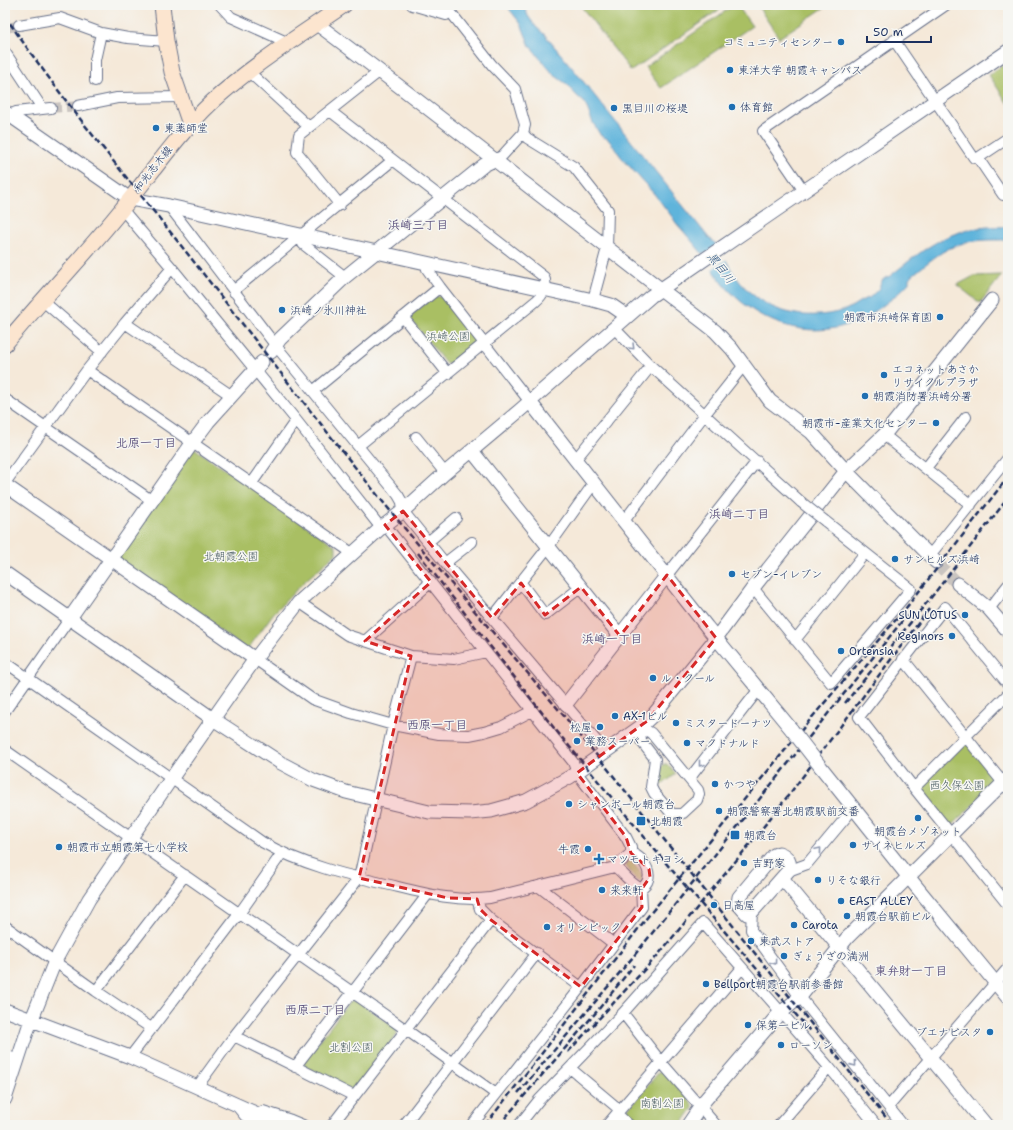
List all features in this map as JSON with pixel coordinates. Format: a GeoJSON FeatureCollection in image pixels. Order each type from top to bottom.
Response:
{"type":"FeatureCollection","features":[{"type":"Feature","properties":{"kind":"main road"},"geometry":{"type":"LineString","coordinates":[[162,5],[166,41],[172,72],[190,124]]}},
{"type":"Feature","properties":{"kind":"main road","name":"和光志木線"},"geometry":{"type":"LineString","coordinates":[[5,344],[126,204],[190,124],[248,71],[344,5]]}},
{"type":"Feature","properties":{"kind":"street"},"geometry":{"type":"LineString","coordinates":[[220,5],[231,17],[289,43]]}},
{"type":"Feature","properties":{"kind":"street"},"geometry":{"type":"LineString","coordinates":[[412,5],[446,15],[447,8]]}},
{"type":"Feature","properties":{"kind":"street"},"geometry":{"type":"LineString","coordinates":[[804,191],[763,132],[946,5]]}},
{"type":"Feature","properties":{"kind":"street"},"geometry":{"type":"LineString","coordinates":[[273,349],[280,339],[345,276],[484,165],[502,156],[523,133],[525,125],[516,89],[492,65],[447,8]]}},
{"type":"Feature","properties":{"kind":"street"},"geometry":{"type":"LineString","coordinates":[[19,25],[60,18],[101,33],[128,38],[166,41]]}},
{"type":"Feature","properties":{"kind":"street"},"geometry":{"type":"LineString","coordinates":[[317,24],[380,70],[715,331],[732,349],[770,401],[811,432],[846,471],[933,559],[970,505],[1008,458]]}},
{"type":"Feature","properties":{"kind":"street"},"geometry":{"type":"LineString","coordinates":[[95,81],[95,60],[101,33]]}},
{"type":"Feature","properties":{"kind":"street"},"geometry":{"type":"LineString","coordinates":[[894,40],[974,158],[978,158],[1003,195],[1008,195]]}},
{"type":"Feature","properties":{"kind":"street"},"geometry":{"type":"LineString","coordinates":[[5,1099],[32,1020],[55,961],[89,899],[255,659],[299,602],[383,526],[403,511],[445,473],[530,402],[627,316],[660,289],[731,242],[1008,51]]}},
{"type":"Feature","properties":{"kind":"street"},"geometry":{"type":"LineString","coordinates":[[5,52],[46,108],[7,114]]}},
{"type":"Feature","properties":{"kind":"street"},"geometry":{"type":"LineString","coordinates":[[340,205],[297,152],[300,135],[380,70]]}},
{"type":"Feature","properties":{"kind":"street"},"geometry":{"type":"LineString","coordinates":[[248,71],[309,127]]}},
{"type":"Feature","properties":{"kind":"street"},"geometry":{"type":"LineString","coordinates":[[78,106],[117,98],[180,97]]}},
{"type":"Feature","properties":{"kind":"street"},"geometry":{"type":"LineString","coordinates":[[330,111],[544,277],[545,280],[543,295],[536,302],[358,446]]}},
{"type":"Feature","properties":{"kind":"street"},"geometry":{"type":"LineString","coordinates":[[5,662],[262,842],[282,853],[322,868],[428,894],[465,900],[490,898],[615,867],[631,853],[631,847],[626,837],[577,773],[573,762],[431,582],[296,420],[258,366],[172,268],[126,204],[7,114]]}},
{"type":"Feature","properties":{"kind":"street"},"geometry":{"type":"LineString","coordinates":[[523,133],[527,138],[574,167],[608,210],[607,248],[593,300]]}},
{"type":"Feature","properties":{"kind":"street"},"geometry":{"type":"LineString","coordinates":[[978,158],[1008,138]]}},
{"type":"Feature","properties":{"kind":"street"},"geometry":{"type":"LineString","coordinates":[[234,292],[238,287],[301,235],[394,160]]}},
{"type":"Feature","properties":{"kind":"street"},"geometry":{"type":"LineString","coordinates":[[126,204],[169,206],[377,251],[593,300],[611,305],[627,316]]}},
{"type":"Feature","properties":{"kind":"street"},"geometry":{"type":"LineString","coordinates":[[169,206],[234,292],[273,349],[313,391],[398,496],[402,502],[403,511],[445,563],[605,751]]}},
{"type":"Feature","properties":{"kind":"street"},"geometry":{"type":"LineString","coordinates":[[301,235],[303,244],[345,276]]}},
{"type":"Feature","properties":{"kind":"street"},"geometry":{"type":"LineString","coordinates":[[426,262],[426,269],[575,460],[716,638],[792,730],[853,809],[1008,998]]}},
{"type":"Feature","properties":{"kind":"street"},"geometry":{"type":"LineString","coordinates":[[172,268],[87,370],[5,484],[110,559],[312,699],[351,713],[393,725],[439,734],[469,735],[501,727],[532,711]]}},
{"type":"Feature","properties":{"kind":"street"},"geometry":{"type":"LineString","coordinates":[[313,391],[440,287]]}},
{"type":"Feature","properties":{"kind":"street"},"geometry":{"type":"LineString","coordinates":[[5,573],[213,719],[281,763],[313,780],[346,792],[429,812],[470,813],[490,811],[526,801],[577,773],[605,751],[640,727],[654,714],[716,638],[753,588],[846,471],[884,436],[992,300]]}},
{"type":"Feature","properties":{"kind":"street"},"geometry":{"type":"LineString","coordinates":[[43,301],[102,352]]}},
{"type":"Feature","properties":{"kind":"street"},"geometry":{"type":"LineString","coordinates":[[403,316],[448,374]]}},
{"type":"Feature","properties":{"kind":"street"},"geometry":{"type":"LineString","coordinates":[[125,323],[232,396]]}},
{"type":"Feature","properties":{"kind":"street"},"geometry":{"type":"LineString","coordinates":[[614,328],[651,366],[757,461],[800,502],[911,589],[831,683],[753,588]]}},
{"type":"Feature","properties":{"kind":"street"},"geometry":{"type":"LineString","coordinates":[[624,521],[704,415],[744,365]]}},
{"type":"Feature","properties":{"kind":"street"},"geometry":{"type":"LineString","coordinates":[[5,710],[193,442],[208,422],[258,366]]}},
{"type":"Feature","properties":{"kind":"street"},"geometry":{"type":"LineString","coordinates":[[575,460],[651,366]]}},
{"type":"Feature","properties":{"kind":"street"},"geometry":{"type":"LineString","coordinates":[[87,370],[352,553]]}},
{"type":"Feature","properties":{"kind":"street"},"geometry":{"type":"LineString","coordinates":[[5,399],[151,500]]}},
{"type":"Feature","properties":{"kind":"street"},"geometry":{"type":"LineString","coordinates":[[926,468],[966,417]]}},
{"type":"Feature","properties":{"kind":"street"},"geometry":{"type":"LineString","coordinates":[[252,483],[296,420]]}},
{"type":"Feature","properties":{"kind":"street"},"geometry":{"type":"LineString","coordinates":[[416,436],[445,473]]}},
{"type":"Feature","properties":{"kind":"street"},"geometry":{"type":"LineString","coordinates":[[884,436],[926,468],[970,505]]}},
{"type":"Feature","properties":{"kind":"street"},"geometry":{"type":"LineString","coordinates":[[472,451],[620,636]]}},
{"type":"Feature","properties":{"kind":"street"},"geometry":{"type":"LineString","coordinates":[[566,704],[757,461]]}},
{"type":"Feature","properties":{"kind":"street"},"geometry":{"type":"LineString","coordinates":[[492,618],[521,583],[594,483]]}},
{"type":"Feature","properties":{"kind":"street"},"geometry":{"type":"LineString","coordinates":[[428,542],[456,518]]}},
{"type":"Feature","properties":{"kind":"street"},"geometry":{"type":"LineString","coordinates":[[445,563],[472,542]]}},
{"type":"Feature","properties":{"kind":"street"},"geometry":{"type":"LineString","coordinates":[[795,640],[865,553]]}},
{"type":"Feature","properties":{"kind":"street"},"geometry":{"type":"LineString","coordinates":[[365,640],[431,582]]}},
{"type":"Feature","properties":{"kind":"street"},"geometry":{"type":"LineString","coordinates":[[521,583],[545,614],[581,587]]}},
{"type":"Feature","properties":{"kind":"street"},"geometry":{"type":"LineString","coordinates":[[958,584],[989,609],[1008,631]]}},
{"type":"Feature","properties":{"kind":"street"},"geometry":{"type":"LineString","coordinates":[[989,609],[1008,585]]}},
{"type":"Feature","properties":{"kind":"street"},"geometry":{"type":"LineString","coordinates":[[299,602],[347,635],[411,656],[454,660],[486,652]]}},
{"type":"Feature","properties":{"kind":"street"},"geometry":{"type":"LineString","coordinates":[[1008,684],[945,607],[859,717],[1008,905]]}},
{"type":"Feature","properties":{"kind":"street"},"geometry":{"type":"LineString","coordinates":[[197,1087],[234,1036],[359,878],[393,725],[411,656]]}},
{"type":"Feature","properties":{"kind":"street"},"geometry":{"type":"LineString","coordinates":[[688,1125],[700,1107],[781,1012],[800,997],[840,947],[951,835],[1006,783],[903,659]]}},
{"type":"Feature","properties":{"kind":"street"},"geometry":{"type":"LineString","coordinates":[[689,779],[759,689]]}},
{"type":"Feature","properties":{"kind":"street"},"geometry":{"type":"LineString","coordinates":[[914,788],[1008,694]]}},
{"type":"Feature","properties":{"kind":"street"},"geometry":{"type":"LineString","coordinates":[[640,727],[651,733],[698,790],[699,794],[697,800],[683,813],[672,814],[651,788],[655,759],[641,741],[640,727]]}},
{"type":"Feature","properties":{"kind":"street"},"geometry":{"type":"LineString","coordinates":[[5,750],[496,1094]]}},
{"type":"Feature","properties":{"kind":"street"},"geometry":{"type":"LineString","coordinates":[[655,759],[664,755],[671,757]]}},
{"type":"Feature","properties":{"kind":"street"},"geometry":{"type":"LineString","coordinates":[[785,874],[807,864],[853,809]]}},
{"type":"Feature","properties":{"kind":"street"},"geometry":{"type":"LineString","coordinates":[[130,1057],[239,914],[282,853]]}},
{"type":"Feature","properties":{"kind":"street"},"geometry":{"type":"LineString","coordinates":[[631,853],[639,858],[649,870],[650,877],[648,882],[641,888]]}},
{"type":"Feature","properties":{"kind":"street"},"geometry":{"type":"LineString","coordinates":[[779,853],[789,860],[790,863],[785,874],[752,912],[747,914],[740,907],[738,904],[739,898],[774,856],[779,853]]}},
{"type":"Feature","properties":{"kind":"street"},"geometry":{"type":"LineString","coordinates":[[615,867],[621,870],[637,887],[641,888]]}},
{"type":"Feature","properties":{"kind":"street"},"geometry":{"type":"LineString","coordinates":[[785,874],[840,947],[986,1125]]}},
{"type":"Feature","properties":{"kind":"street"},"geometry":{"type":"LineString","coordinates":[[96,991],[185,875]]}},
{"type":"Feature","properties":{"kind":"street"},"geometry":{"type":"LineString","coordinates":[[538,886],[614,944]]}},
{"type":"Feature","properties":{"kind":"street"},"geometry":{"type":"LineString","coordinates":[[472,1125],[642,907],[641,888]]}},
{"type":"Feature","properties":{"kind":"street"},"geometry":{"type":"LineString","coordinates":[[295,1067],[428,894]]}},
{"type":"Feature","properties":{"kind":"street"},"geometry":{"type":"LineString","coordinates":[[477,899],[480,909],[491,920],[581,987]]}},
{"type":"Feature","properties":{"kind":"street"},"geometry":{"type":"LineString","coordinates":[[752,912],[751,930],[800,997],[903,1125]]}},
{"type":"Feature","properties":{"kind":"street"},"geometry":{"type":"LineString","coordinates":[[332,1125],[491,920]]}},
{"type":"Feature","properties":{"kind":"street"},"geometry":{"type":"LineString","coordinates":[[519,1125],[539,1100],[623,1013],[703,923],[830,1067],[875,1125]]}},
{"type":"Feature","properties":{"kind":"street"},"geometry":{"type":"LineString","coordinates":[[6,928],[151,1028]]}},
{"type":"Feature","properties":{"kind":"street"},"geometry":{"type":"LineString","coordinates":[[404,1125],[537,953]]}},
{"type":"Feature","properties":{"kind":"street"},"geometry":{"type":"LineString","coordinates":[[607,1125],[742,968]]}},
{"type":"Feature","properties":{"kind":"street"},"geometry":{"type":"LineString","coordinates":[[889,1106],[1008,968]]}},
{"type":"Feature","properties":{"kind":"street"},"geometry":{"type":"LineString","coordinates":[[5,1010],[130,1057],[282,1125]]}},
{"type":"Feature","properties":{"kind":"street"},"geometry":{"type":"LineString","coordinates":[[623,1013],[661,1062],[716,1125]]}},
{"type":"Feature","properties":{"kind":"street"},"geometry":{"type":"LineString","coordinates":[[234,1036],[354,1096]]}},
{"type":"Feature","properties":{"kind":"street"},"geometry":{"type":"LineString","coordinates":[[5,1055],[18,1060]]}},
{"type":"Feature","properties":{"kind":"street"},"geometry":{"type":"LineString","coordinates":[[779,1125],[830,1067]]}},
{"type":"Feature","properties":{"kind":"street"},"geometry":{"type":"LineString","coordinates":[[570,1068],[618,1112],[629,1125]]}},
{"type":"Feature","properties":{"kind":"street"},"geometry":{"type":"LineString","coordinates":[[234,1103],[245,1116],[261,1125]]}},
{"type":"Feature","properties":{"kind":"street"},"geometry":{"type":"LineString","coordinates":[[234,1103],[292,1120],[303,1125]]}},
{"type":"Feature","properties":{"kind":"highlighted area"},"geometry":{"type":"Polygon","coordinates":[[[403,511],[492,618],[521,583],[545,615],[581,587],[620,636],[667,575],[716,638],[647,721],[577,773],[626,837],[631,853],[649,869],[650,877],[641,890],[642,907],[581,987],[491,920],[480,909],[477,899],[448,898],[359,878],[411,656],[365,641],[431,582],[385,525],[403,511]]]}},
{"type":"Feature","properties":{"kind":"green space"},"geometry":{"type":"Polygon","coordinates":[[[580,5],[726,5],[631,71],[580,5]]]}},
{"type":"Feature","properties":{"kind":"green space"},"geometry":{"type":"Polygon","coordinates":[[[734,5],[737,5],[752,26],[661,88],[645,67],[734,5]]]}},
{"type":"Feature","properties":{"kind":"green space"},"geometry":{"type":"Polygon","coordinates":[[[757,5],[828,5],[779,38],[757,5]]]}},
{"type":"Feature","properties":{"kind":"green space"},"geometry":{"type":"Polygon","coordinates":[[[1003,65],[1008,72],[1008,104],[989,75],[1003,65]]]}},
{"type":"Feature","properties":{"kind":"green space"},"geometry":{"type":"Polygon","coordinates":[[[1002,275],[980,303],[957,285],[974,276],[1002,275]]]}},
{"type":"Feature","properties":{"kind":"green space","name":"浜崎公園"},"geometry":{"type":"Polygon","coordinates":[[[434,296],[442,297],[477,340],[477,344],[452,364],[446,364],[409,317],[434,296]]]}},
{"type":"Feature","properties":{"kind":"green space","name":"北朝霞公園"},"geometry":{"type":"Polygon","coordinates":[[[194,448],[336,546],[336,554],[305,581],[273,614],[250,646],[246,649],[119,560],[119,555],[194,448]]]}},
{"type":"Feature","properties":{"kind":"green space","name":"西久保公園"},"geometry":{"type":"Polygon","coordinates":[[[963,745],[969,745],[995,778],[994,784],[952,826],[947,824],[920,787],[963,745]]]}},
{"type":"Feature","properties":{"kind":"green space"},"geometry":{"type":"Polygon","coordinates":[[[664,764],[667,764],[676,774],[659,787],[661,768],[664,764]]]}},
{"type":"Feature","properties":{"kind":"green space"},"geometry":{"type":"Polygon","coordinates":[[[628,861],[631,861],[644,876],[643,880],[637,881],[626,866],[628,861]]]}},
{"type":"Feature","properties":{"kind":"green space","name":"北割公園"},"geometry":{"type":"Polygon","coordinates":[[[350,1001],[357,1001],[397,1028],[397,1035],[355,1088],[349,1089],[304,1066],[304,1061],[350,1001]]]}},
{"type":"Feature","properties":{"kind":"green space","name":"南割公園"},"geometry":{"type":"Polygon","coordinates":[[[660,1071],[665,1071],[693,1104],[693,1108],[681,1125],[633,1125],[625,1117],[625,1112],[660,1071]]]}},
{"type":"Feature","properties":{"kind":"water","name":"黒目川"},"geometry":{"type":"Polygon","coordinates":[[[506,5],[524,5],[528,16],[536,27],[544,34],[574,70],[709,238],[714,241],[736,277],[746,289],[758,299],[771,306],[785,312],[814,315],[830,314],[845,310],[869,298],[879,288],[883,279],[890,276],[918,254],[944,238],[972,229],[1008,227],[1008,240],[974,241],[961,244],[943,252],[909,278],[909,283],[895,296],[871,314],[852,323],[832,329],[812,330],[793,327],[774,321],[756,312],[740,301],[725,286],[700,251],[655,195],[622,158],[608,139],[601,136],[593,123],[585,103],[568,85],[554,75],[530,46],[521,24],[506,5]]]}},
{"type":"Feature","properties":{"kind":"pier"},"geometry":{"type":"Polygon","coordinates":[[[723,250],[727,259],[711,270],[700,255],[723,250]]]}},
{"type":"Feature","properties":{"kind":"tunnel"},"geometry":{"type":"LineString","coordinates":[[5,28],[17,26]]}},
{"type":"Feature","properties":{"kind":"tunnel"},"geometry":{"type":"LineString","coordinates":[[51,108],[78,106]]}},
{"type":"Feature","properties":{"kind":"tunnel"},"geometry":{"type":"LineString","coordinates":[[936,562],[958,584]]}},
{"type":"Feature","properties":{"kind":"railway"},"geometry":{"type":"LineString","coordinates":[[5,16],[26,47],[71,107],[358,471],[410,535],[603,763],[892,1125]]}},
{"type":"Feature","properties":{"kind":"railway"},"geometry":{"type":"LineString","coordinates":[[485,1125],[649,915],[814,715],[906,608],[1008,477]]}},
{"type":"Feature","properties":{"kind":"railway"},"geometry":{"type":"LineString","coordinates":[[845,703],[933,595],[1008,498]]}},
{"type":"Feature","properties":{"kind":"railway"},"geometry":{"type":"LineString","coordinates":[[418,553],[550,723],[665,862],[810,1031]]}},
{"type":"Feature","properties":{"kind":"railway"},"geometry":{"type":"LineString","coordinates":[[568,1052],[658,955],[749,845],[791,792],[929,609]]}},
{"type":"Feature","properties":{"kind":"railway"},"geometry":{"type":"LineString","coordinates":[[518,1093],[633,957],[907,615]]}},
{"type":"Feature","properties":{"kind":"railway"},"geometry":{"type":"LineString","coordinates":[[499,1125],[598,1010],[634,965]]}},
{"type":"Feature","properties":{"kind":"place","name":"コミュニティセンター"},"geometry":{"type":"Point","coordinates":[841,42]}},
{"type":"Feature","properties":{"kind":"place","name":"東洋大学 朝霞キャンパス"},"geometry":{"type":"Point","coordinates":[730,70]}},
{"type":"Feature","properties":{"kind":"place","name":"体育館"},"geometry":{"type":"Point","coordinates":[732,107]}},
{"type":"Feature","properties":{"kind":"place","name":"黒目川の桜堤"},"geometry":{"type":"Point","coordinates":[614,108]}},
{"type":"Feature","properties":{"kind":"place","name":"東薬師堂"},"geometry":{"type":"Point","coordinates":[156,128]}},
{"type":"Feature","properties":{"kind":"place","name":"浜崎ノ氷川神社"},"geometry":{"type":"Point","coordinates":[282,310]}},
{"type":"Feature","properties":{"kind":"place","name":"朝霞市浜崎保育園"},"geometry":{"type":"Point","coordinates":[940,317]}},
{"type":"Feature","properties":{"kind":"place","name":"エコネットあさか リサイクルプラザ"},"geometry":{"type":"Point","coordinates":[884,375]}},
{"type":"Feature","properties":{"kind":"place","name":"朝霞消防署浜崎分署"},"geometry":{"type":"Point","coordinates":[865,396]}},
{"type":"Feature","properties":{"kind":"place","name":"朝霞市-産業文化センター"},"geometry":{"type":"Point","coordinates":[936,423]}},
{"type":"Feature","properties":{"kind":"place","name":"サンヒルズ浜崎"},"geometry":{"type":"Point","coordinates":[895,559]}},
{"type":"Feature","properties":{"kind":"place","name":"セブン-イレブン"},"geometry":{"type":"Point","coordinates":[732,574]}},
{"type":"Feature","properties":{"kind":"place","name":"SUN LOTUS"},"geometry":{"type":"Point","coordinates":[965,615]}},
{"type":"Feature","properties":{"kind":"place","name":"Reginors"},"geometry":{"type":"Point","coordinates":[952,636]}},
{"type":"Feature","properties":{"kind":"place","name":"Ortensia"},"geometry":{"type":"Point","coordinates":[841,651]}},
{"type":"Feature","properties":{"kind":"place","name":"ル・クール"},"geometry":{"type":"Point","coordinates":[653,678]}},
{"type":"Feature","properties":{"kind":"place","name":"AX-1ビル"},"geometry":{"type":"Point","coordinates":[615,716]}},
{"type":"Feature","properties":{"kind":"place","name":"ミスタードーナツ"},"geometry":{"type":"Point","coordinates":[676,723]}},
{"type":"Feature","properties":{"kind":"place","name":"松屋"},"geometry":{"type":"Point","coordinates":[600,727]}},
{"type":"Feature","properties":{"kind":"place","name":"業務スーパー"},"geometry":{"type":"Point","coordinates":[577,741]}},
{"type":"Feature","properties":{"kind":"place","name":"マクドナルド"},"geometry":{"type":"Point","coordinates":[687,743]}},
{"type":"Feature","properties":{"kind":"place","name":"かつや"},"geometry":{"type":"Point","coordinates":[715,784]}},
{"type":"Feature","properties":{"kind":"place","name":"シャンボール朝霞台"},"geometry":{"type":"Point","coordinates":[569,804]}},
{"type":"Feature","properties":{"kind":"place","name":"朝霞警察署北朝霞駅前交番"},"geometry":{"type":"Point","coordinates":[719,811]}},
{"type":"Feature","properties":{"kind":"place","name":"朝霞台メゾネット"},"geometry":{"type":"Point","coordinates":[918,818]}},
{"type":"Feature","properties":{"kind":"place","name":"北朝霞"},"geometry":{"type":"Point","coordinates":[641,821]}},
{"type":"Feature","properties":{"kind":"place","name":"朝霞台"},"geometry":{"type":"Point","coordinates":[735,835]}},
{"type":"Feature","properties":{"kind":"place","name":"サイネヒルズ"},"geometry":{"type":"Point","coordinates":[853,845]}},
{"type":"Feature","properties":{"kind":"place","name":"朝霞市立朝霞第七小学校"},"geometry":{"type":"Point","coordinates":[59,847]}},
{"type":"Feature","properties":{"kind":"place","name":"牛霞"},"geometry":{"type":"Point","coordinates":[588,849]}},
{"type":"Feature","properties":{"kind":"place","name":"マツモトキヨシ"},"geometry":{"type":"Point","coordinates":[599,859]}},
{"type":"Feature","properties":{"kind":"place","name":"吉野家"},"geometry":{"type":"Point","coordinates":[744,863]}},
{"type":"Feature","properties":{"kind":"place","name":"りそな銀行"},"geometry":{"type":"Point","coordinates":[818,880]}},
{"type":"Feature","properties":{"kind":"place","name":"来来軒"},"geometry":{"type":"Point","coordinates":[602,890]}},
{"type":"Feature","properties":{"kind":"place","name":"EAST ALLEY"},"geometry":{"type":"Point","coordinates":[841,901]}},
{"type":"Feature","properties":{"kind":"place","name":"日高屋"},"geometry":{"type":"Point","coordinates":[714,905]}},
{"type":"Feature","properties":{"kind":"place","name":"朝霞台駅前ビル"},"geometry":{"type":"Point","coordinates":[847,916]}},
{"type":"Feature","properties":{"kind":"place","name":"Carota"},"geometry":{"type":"Point","coordinates":[794,925]}},
{"type":"Feature","properties":{"kind":"place","name":"オリンピック"},"geometry":{"type":"Point","coordinates":[547,927]}},
{"type":"Feature","properties":{"kind":"place","name":"東武ストア"},"geometry":{"type":"Point","coordinates":[751,941]}},
{"type":"Feature","properties":{"kind":"place","name":"ぎょうざの満洲"},"geometry":{"type":"Point","coordinates":[784,956]}},
{"type":"Feature","properties":{"kind":"place","name":"Bellport朝霞台駅前参番館"},"geometry":{"type":"Point","coordinates":[706,984]}},
{"type":"Feature","properties":{"kind":"place","name":"保第一ビル"},"geometry":{"type":"Point","coordinates":[748,1025]}},
{"type":"Feature","properties":{"kind":"place","name":"ブエナビスタ"},"geometry":{"type":"Point","coordinates":[990,1032]}},
{"type":"Feature","properties":{"kind":"place","name":"ローソン"},"geometry":{"type":"Point","coordinates":[781,1045]}},
{"type":"Feature","properties":{"kind":"district","name":"浜崎三丁目"},"geometry":{"type":"Point","coordinates":[418,225]}},
{"type":"Feature","properties":{"kind":"district","name":"北原一丁目"},"geometry":{"type":"Point","coordinates":[146,443]}},
{"type":"Feature","properties":{"kind":"district","name":"浜崎二丁目"},"geometry":{"type":"Point","coordinates":[739,514]}},
{"type":"Feature","properties":{"kind":"district","name":"浜崎一丁目"},"geometry":{"type":"Point","coordinates":[612,639]}},
{"type":"Feature","properties":{"kind":"district","name":"西原一丁目"},"geometry":{"type":"Point","coordinates":[437,725]}},
{"type":"Feature","properties":{"kind":"district","name":"東弁財一丁目"},"geometry":{"type":"Point","coordinates":[911,971]}},
{"type":"Feature","properties":{"kind":"district","name":"西原二丁目"},"geometry":{"type":"Point","coordinates":[315,1010]}}]}
